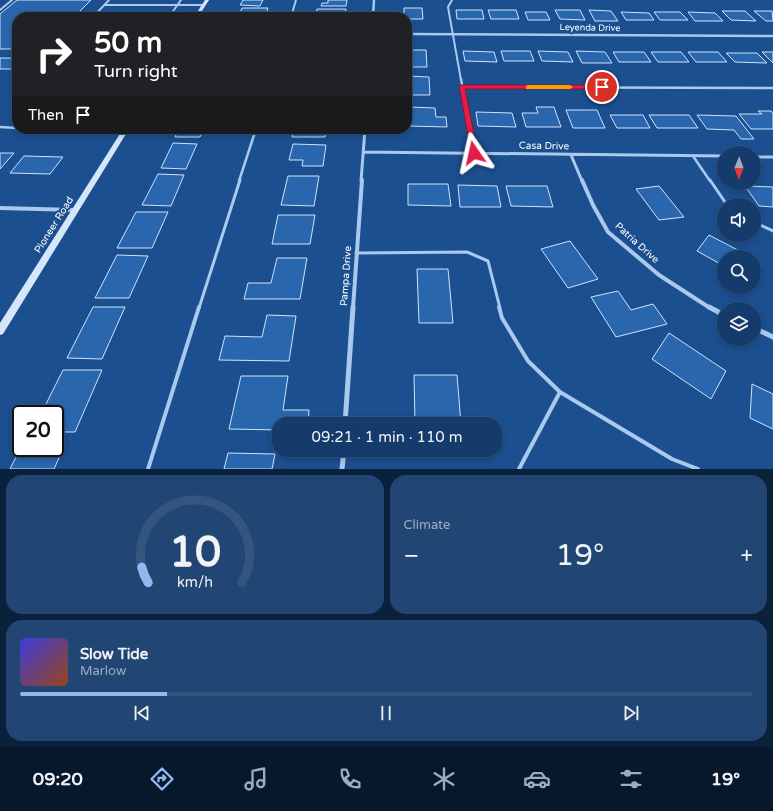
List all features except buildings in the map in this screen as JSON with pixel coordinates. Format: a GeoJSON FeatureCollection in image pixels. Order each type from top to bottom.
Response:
{"type":"FeatureCollection","features":[{"type":"Feature","properties":{"kind":"main road"},"geometry":{"type":"LineString","coordinates":[[199,12],[206,2]]}},
{"type":"Feature","properties":{"kind":"main road","name":"Pioneer Road"},"geometry":{"type":"LineString","coordinates":[[0,331],[123,134]]}},
{"type":"Feature","properties":{"kind":"street"},"geometry":{"type":"LineString","coordinates":[[373,12],[374,0]]}},
{"type":"Feature","properties":{"kind":"street","name":"Leyenda Drive"},"geometry":{"type":"LineString","coordinates":[[412,34],[773,36]]}},
{"type":"Feature","properties":{"kind":"street","name":"Pampa Drive"},"geometry":{"type":"LineString","coordinates":[[345,417],[364,134]]}},
{"type":"Feature","properties":{"kind":"street","name":"Casa Drive"},"geometry":{"type":"LineString","coordinates":[[363,152],[717,156]]}},
{"type":"Feature","properties":{"kind":"street","name":"Patria Drive"},"geometry":{"type":"LineString","coordinates":[[571,155],[593,205],[608,232],[659,275],[717,312]]}},
{"type":"Feature","properties":{"kind":"street"},"geometry":{"type":"LineString","coordinates":[[761,157],[773,157]]}},
{"type":"Feature","properties":{"kind":"street"},"geometry":{"type":"LineString","coordinates":[[0,208],[75,210]]}},
{"type":"Feature","properties":{"kind":"street"},"geometry":{"type":"LineString","coordinates":[[761,331],[773,337]]}},
{"type":"Feature","properties":{"kind":"street"},"geometry":{"type":"LineString","coordinates":[[342,469],[343,457]]}},
{"type":"Feature","properties":{"kind":"lane"},"geometry":{"type":"LineString","coordinates":[[0,10],[12,0]]}},
{"type":"Feature","properties":{"kind":"lane"},"geometry":{"type":"LineString","coordinates":[[98,12],[109,0]]}},
{"type":"Feature","properties":{"kind":"lane"},"geometry":{"type":"LineString","coordinates":[[173,12],[181,0]]}},
{"type":"Feature","properties":{"kind":"lane"},"geometry":{"type":"LineString","coordinates":[[292,12],[296,0]]}},
{"type":"Feature","properties":{"kind":"lane"},"geometry":{"type":"LineString","coordinates":[[452,0],[448,7],[474,153]]}},
{"type":"Feature","properties":{"kind":"lane"},"geometry":{"type":"LineString","coordinates":[[104,5],[178,5],[206,2]]}},
{"type":"Feature","properties":{"kind":"lane"},"geometry":{"type":"LineString","coordinates":[[462,87],[773,88]]}},
{"type":"Feature","properties":{"kind":"lane"},"geometry":{"type":"LineString","coordinates":[[0,127],[12,128]]}},
{"type":"Feature","properties":{"kind":"lane"},"geometry":{"type":"LineString","coordinates":[[148,469],[254,134]]}},
{"type":"Feature","properties":{"kind":"lane"},"geometry":{"type":"LineString","coordinates":[[693,156],[722,198]]}},
{"type":"Feature","properties":{"kind":"lane"},"geometry":{"type":"LineString","coordinates":[[761,225],[773,231]]}},
{"type":"Feature","properties":{"kind":"lane"},"geometry":{"type":"LineString","coordinates":[[356,253],[467,252],[488,261],[502,318],[528,361],[560,392],[672,459],[698,469]]}},
{"type":"Feature","properties":{"kind":"lane"},"geometry":{"type":"LineString","coordinates":[[519,469],[560,392]]}},
{"type":"Feature","properties":{"kind":"slow traffic"},"geometry":{"type":"LineString","coordinates":[[528,87],[570,87]]}},
{"type":"Feature","properties":{"kind":"route"},"geometry":{"type":"LineString","coordinates":[[474,153],[462,87],[602,87]]}}]}
